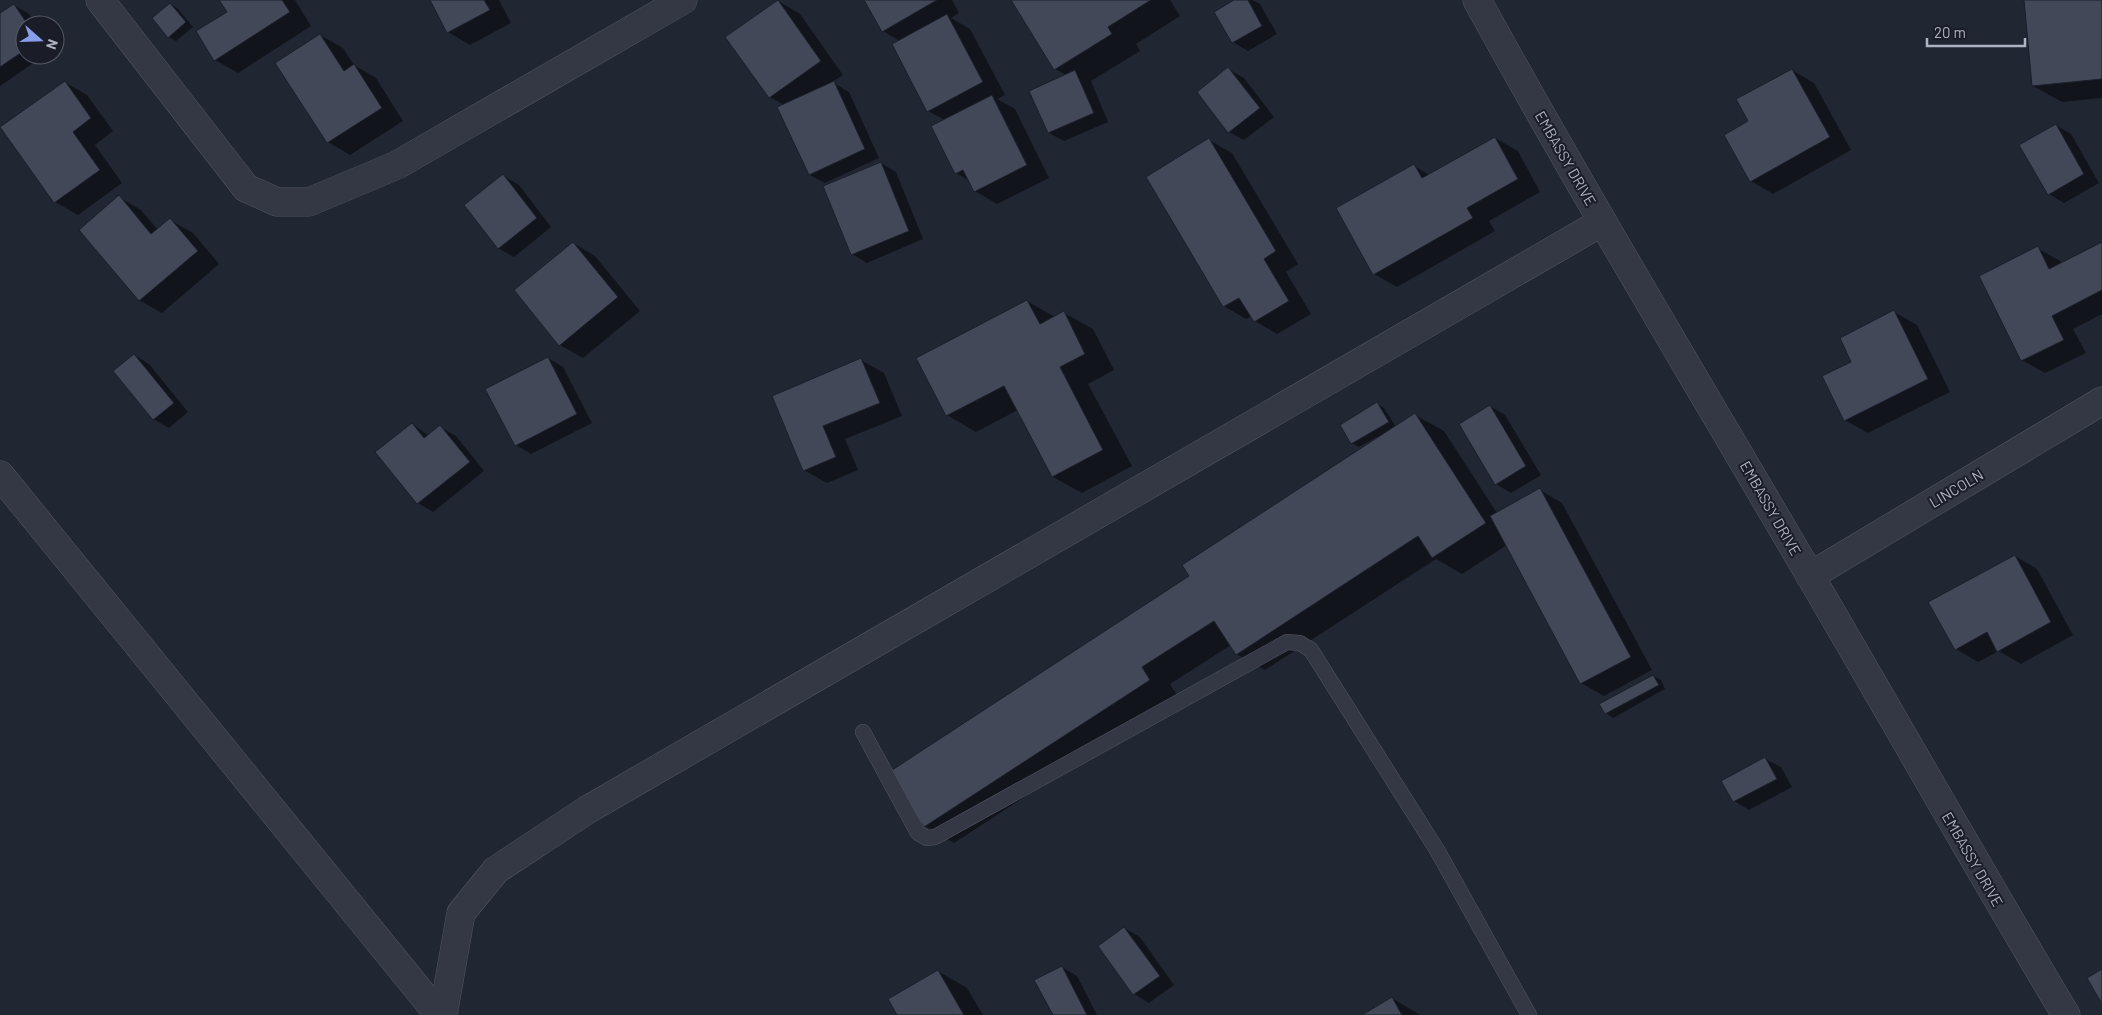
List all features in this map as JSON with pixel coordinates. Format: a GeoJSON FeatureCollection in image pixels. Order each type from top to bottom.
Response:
{"type":"FeatureCollection","features":[{"type":"Feature","properties":{"kind":"street"},"geometry":{"type":"LineString","coordinates":[[100,0],[246,188],[277,202],[309,202],[397,165],[683,0]]}},
{"type":"Feature","properties":{"kind":"street","name":"EMBASSY DRIVE"},"geometry":{"type":"LineString","coordinates":[[1480,1],[1602,222],[2066,1015]]}},
{"type":"Feature","properties":{"kind":"street"},"geometry":{"type":"LineString","coordinates":[[443,1015],[460,913],[496,870],[587,810],[1602,222]]}},
{"type":"Feature","properties":{"kind":"street","name":"LINCOLN"},"geometry":{"type":"LineString","coordinates":[[1810,576],[2102,401]]}},
{"type":"Feature","properties":{"kind":"street"},"geometry":{"type":"LineString","coordinates":[[0,476],[439,1015]]}},
{"type":"Feature","properties":{"kind":"lane"},"geometry":{"type":"LineString","coordinates":[[863,732],[918,833],[927,838],[935,837],[1288,642],[1300,643],[1311,650],[1431,842],[1529,1015]]}},
{"type":"Feature","properties":{"kind":"building"},"geometry":{"type":"Polygon","coordinates":[[[219,0],[282,0],[290,12],[214,61],[196,31],[227,12],[219,0]]]}},
{"type":"Feature","properties":{"kind":"building"},"geometry":{"type":"Polygon","coordinates":[[[430,0],[484,0],[490,10],[447,33],[430,0]]]}},
{"type":"Feature","properties":{"kind":"building"},"geometry":{"type":"Polygon","coordinates":[[[778,0],[821,61],[769,98],[725,37],[778,0]]]}},
{"type":"Feature","properties":{"kind":"building"},"geometry":{"type":"Polygon","coordinates":[[[864,0],[937,0],[882,32],[864,0]]]}},
{"type":"Feature","properties":{"kind":"building"},"geometry":{"type":"Polygon","coordinates":[[[1011,0],[1151,0],[1108,27],[1112,34],[1054,70],[1011,0]]]}},
{"type":"Feature","properties":{"kind":"building"},"geometry":{"type":"Polygon","coordinates":[[[1234,0],[1248,0],[1262,26],[1232,43],[1214,12],[1234,0]]]}},
{"type":"Feature","properties":{"kind":"building"},"geometry":{"type":"Polygon","coordinates":[[[2024,0],[2102,0],[2102,79],[2032,86],[2024,0]]]}},
{"type":"Feature","properties":{"kind":"building"},"geometry":{"type":"Polygon","coordinates":[[[170,3],[186,22],[168,38],[152,18],[170,3]]]}},
{"type":"Feature","properties":{"kind":"building"},"geometry":{"type":"Polygon","coordinates":[[[14,4],[21,15],[15,15],[15,57],[0,67],[0,13],[14,4]]]}},
{"type":"Feature","properties":{"kind":"building"},"geometry":{"type":"Polygon","coordinates":[[[947,14],[983,82],[927,112],[892,44],[947,14]]]}},
{"type":"Feature","properties":{"kind":"building"},"geometry":{"type":"Polygon","coordinates":[[[320,34],[344,71],[354,64],[382,108],[327,143],[275,63],[320,34]]]}},
{"type":"Feature","properties":{"kind":"building"},"geometry":{"type":"Polygon","coordinates":[[[1228,67],[1260,108],[1228,133],[1197,92],[1228,67]]]}},
{"type":"Feature","properties":{"kind":"building"},"geometry":{"type":"Polygon","coordinates":[[[1792,69],[1830,137],[1750,182],[1724,135],[1748,121],[1736,99],[1792,69]]]}},
{"type":"Feature","properties":{"kind":"building"},"geometry":{"type":"Polygon","coordinates":[[[1075,70],[1094,113],[1048,133],[1029,91],[1075,70]]]}},
{"type":"Feature","properties":{"kind":"building"},"geometry":{"type":"Polygon","coordinates":[[[65,81],[91,118],[73,132],[100,170],[54,203],[0,127],[65,81]]]}},
{"type":"Feature","properties":{"kind":"building"},"geometry":{"type":"Polygon","coordinates":[[[834,81],[865,149],[809,175],[777,107],[834,81]]]}},
{"type":"Feature","properties":{"kind":"building"},"geometry":{"type":"Polygon","coordinates":[[[992,95],[1027,165],[974,192],[963,170],[955,174],[931,126],[992,95]]]}},
{"type":"Feature","properties":{"kind":"building"},"geometry":{"type":"Polygon","coordinates":[[[2056,124],[2084,174],[2048,195],[2019,145],[2056,124]]]}},
{"type":"Feature","properties":{"kind":"building"},"geometry":{"type":"Polygon","coordinates":[[[1495,137],[1518,179],[1467,208],[1473,218],[1373,275],[1336,208],[1414,164],[1422,178],[1495,137]]]}},
{"type":"Feature","properties":{"kind":"building"},"geometry":{"type":"Polygon","coordinates":[[[1209,138],[1276,251],[1264,259],[1289,301],[1254,322],[1239,298],[1223,307],[1146,177],[1209,138]]]}},
{"type":"Feature","properties":{"kind":"building"},"geometry":{"type":"Polygon","coordinates":[[[881,162],[909,231],[851,255],[823,186],[881,162]]]}},
{"type":"Feature","properties":{"kind":"building"},"geometry":{"type":"Polygon","coordinates":[[[503,174],[537,218],[498,249],[464,205],[503,174]]]}},
{"type":"Feature","properties":{"kind":"building"},"geometry":{"type":"Polygon","coordinates":[[[119,195],[151,234],[170,218],[198,251],[139,301],[79,230],[119,195]]]}},
{"type":"Feature","properties":{"kind":"building"},"geometry":{"type":"Polygon","coordinates":[[[573,242],[618,297],[559,346],[514,290],[573,242]]]}},
{"type":"Feature","properties":{"kind":"building"},"geometry":{"type":"Polygon","coordinates":[[[2102,242],[2102,290],[2052,316],[2064,340],[2021,361],[1979,276],[2038,246],[2049,269],[2102,242]]]}},
{"type":"Feature","properties":{"kind":"building"},"geometry":{"type":"Polygon","coordinates":[[[1027,300],[1040,324],[1064,311],[1085,354],[1060,367],[1103,450],[1052,477],[1004,386],[946,416],[916,358],[1027,300]]]}},
{"type":"Feature","properties":{"kind":"building"},"geometry":{"type":"Polygon","coordinates":[[[1894,310],[1928,379],[1844,421],[1822,376],[1851,362],[1840,338],[1894,310]]]}},
{"type":"Feature","properties":{"kind":"building"},"geometry":{"type":"Polygon","coordinates":[[[134,354],[174,403],[153,420],[113,371],[134,354]]]}},
{"type":"Feature","properties":{"kind":"building"},"geometry":{"type":"Polygon","coordinates":[[[548,357],[577,414],[515,446],[485,389],[548,357]]]}},
{"type":"Feature","properties":{"kind":"building"},"geometry":{"type":"Polygon","coordinates":[[[861,358],[880,403],[823,426],[836,457],[803,471],[772,396],[861,358]]]}},
{"type":"Feature","properties":{"kind":"building"},"geometry":{"type":"Polygon","coordinates":[[[1377,402],[1389,422],[1351,444],[1340,425],[1377,402]]]}},
{"type":"Feature","properties":{"kind":"building"},"geometry":{"type":"Polygon","coordinates":[[[1490,405],[1526,466],[1495,485],[1459,424],[1490,405]]]}},
{"type":"Feature","properties":{"kind":"building"},"geometry":{"type":"Polygon","coordinates":[[[1415,413],[1486,523],[1432,558],[1418,536],[1236,655],[1214,621],[1142,667],[1150,680],[924,827],[889,772],[1189,576],[1182,565],[1415,413]]]}},
{"type":"Feature","properties":{"kind":"building"},"geometry":{"type":"Polygon","coordinates":[[[412,423],[424,438],[440,425],[470,462],[417,504],[375,452],[412,423]]]}},
{"type":"Feature","properties":{"kind":"building"},"geometry":{"type":"Polygon","coordinates":[[[1540,488],[1631,657],[1580,684],[1490,516],[1540,488]]]}},
{"type":"Feature","properties":{"kind":"building"},"geometry":{"type":"Polygon","coordinates":[[[2015,555],[2051,622],[1997,652],[1987,632],[1955,650],[1928,602],[2015,555]]]}},
{"type":"Feature","properties":{"kind":"building"},"geometry":{"type":"Polygon","coordinates":[[[1653,675],[1659,685],[1605,714],[1599,704],[1653,675]]]}},
{"type":"Feature","properties":{"kind":"building"},"geometry":{"type":"Polygon","coordinates":[[[1765,757],[1777,779],[1733,802],[1721,781],[1765,757]]]}},
{"type":"Feature","properties":{"kind":"building"},"geometry":{"type":"Polygon","coordinates":[[[1124,927],[1160,976],[1133,995],[1098,946],[1124,927]]]}},
{"type":"Feature","properties":{"kind":"building"},"geometry":{"type":"Polygon","coordinates":[[[1062,966],[1087,1015],[1053,1015],[1034,980],[1062,966]]]}},
{"type":"Feature","properties":{"kind":"building"},"geometry":{"type":"Polygon","coordinates":[[[2102,969],[2102,1004],[2087,978],[2102,969]]]}},
{"type":"Feature","properties":{"kind":"building"},"geometry":{"type":"Polygon","coordinates":[[[938,970],[964,1015],[897,1015],[888,999],[938,970]]]}},
{"type":"Feature","properties":{"kind":"building"},"geometry":{"type":"Polygon","coordinates":[[[1392,997],[1402,1015],[1362,1015],[1392,997]]]}}]}
